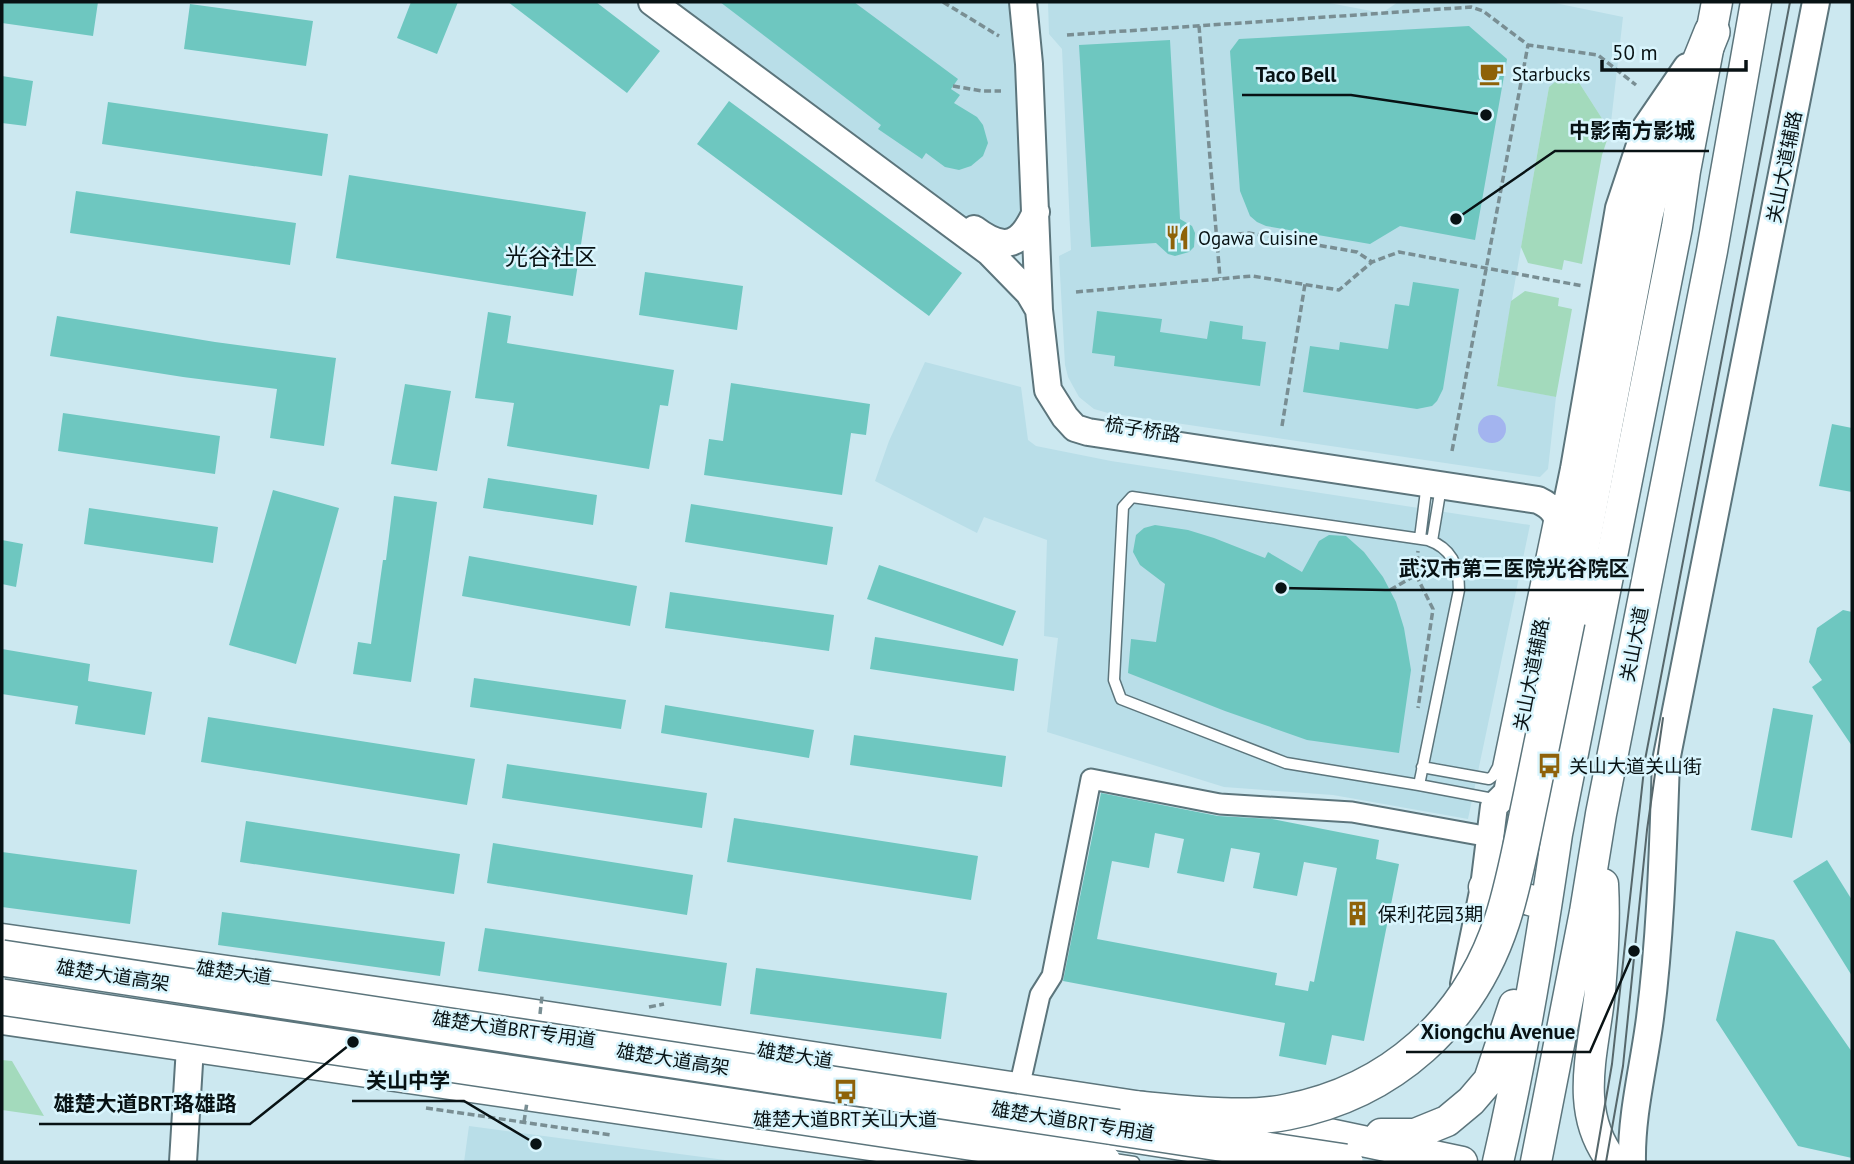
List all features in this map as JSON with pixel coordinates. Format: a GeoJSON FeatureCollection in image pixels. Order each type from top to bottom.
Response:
{"type":"FeatureCollection","features":[{"type":"Feature","properties":{"kind":"highway"},"geometry":{"type":"LineString","coordinates":[[624,1052],[1128,1108],[1248,1115],[1284,1113],[1329,1102],[1367,1085],[1400,1065],[1434,1036],[1469,991],[1502,922],[1516,870],[1567,621],[1645,215],[1657,168],[1715,17]]}},
{"type":"Feature","properties":{"kind":"highway","name":"雄楚大道高架"},"geometry":{"type":"LineString","coordinates":[[2,958],[624,1052],[1337,1148]]}},
{"type":"Feature","properties":{"kind":"highway","name":"雄楚大道高架"},"geometry":{"type":"LineString","coordinates":[[2,997],[846,1128],[1103,1162]]}},
{"type":"Feature","properties":{"kind":"highway"},"geometry":{"type":"LineString","coordinates":[[846,1128],[1003,1162]]}},
{"type":"Feature","properties":{"kind":"main road","name":"关山大道"},"geometry":{"type":"LineString","coordinates":[[1536,1162],[1585,912],[1601,814],[1712,251],[1756,2]]}},
{"type":"Feature","properties":{"kind":"main road","name":"关山大道"},"geometry":{"type":"LineString","coordinates":[[1499,1162],[1547,905],[1562,804],[1620,521],[1715,17]]}},
{"type":"Feature","properties":{"kind":"main road"},"geometry":{"type":"LineString","coordinates":[[1500,800],[1562,804]]}},
{"type":"Feature","properties":{"kind":"main road"},"geometry":{"type":"LineString","coordinates":[[1601,814],[1605,914],[1600,993],[1589,1059],[1588,1101],[1591,1120],[1599,1140],[1613,1162]]}},
{"type":"Feature","properties":{"kind":"main road"},"geometry":{"type":"LineString","coordinates":[[1337,1148],[1415,1134],[1447,1121],[1471,1101],[1489,1080],[1547,905],[1484,887]]}},
{"type":"Feature","properties":{"kind":"main road","name":"雄楚大道"},"geometry":{"type":"LineString","coordinates":[[2,939],[495,1009],[1253,1123],[1337,1148],[1462,1162]]}},
{"type":"Feature","properties":{"kind":"main road"},"geometry":{"type":"LineString","coordinates":[[2,1019],[190,1047],[846,1128],[988,1162]]}},
{"type":"Feature","properties":{"kind":"street"},"geometry":{"type":"LineString","coordinates":[[652,2],[989,253],[1028,293],[1039,310]]}},
{"type":"Feature","properties":{"kind":"street"},"geometry":{"type":"LineString","coordinates":[[670,2],[986,238],[1002,243],[1020,239],[1029,228],[1036,212]]}},
{"type":"Feature","properties":{"kind":"street"},"geometry":{"type":"LineString","coordinates":[[1023,2],[1039,310],[1048,390],[1056,405],[1075,428],[1105,435],[1438,473],[1554,502],[1559,517],[1560,534]]}},
{"type":"Feature","properties":{"kind":"street","name":"梳子桥路"},"geometry":{"type":"LineString","coordinates":[[1036,2],[1045,77],[1056,282],[1056,369],[1058,382],[1080,414],[1104,424],[1544,488],[1566,481],[1574,469]]}},
{"type":"Feature","properties":{"kind":"street","name":"关山大道辅路"},"geometry":{"type":"LineString","coordinates":[[1632,1162],[1632,1138],[1651,1017],[1663,860],[1666,761],[1816,2]]}},
{"type":"Feature","properties":{"kind":"street","name":"关山大道辅路"},"geometry":{"type":"LineString","coordinates":[[1253,1123],[1330,1116],[1362,1105],[1420,1062],[1440,1038],[1462,992],[1484,887],[1490,837],[1574,469],[1619,208],[1646,127],[1715,17]]}},
{"type":"Feature","properties":{"kind":"street"},"geometry":{"type":"LineString","coordinates":[[1019,1088],[1040,995],[1052,976],[1091,779],[1220,804],[1352,813],[1490,837]]}},
{"type":"Feature","properties":{"kind":"street"},"geometry":{"type":"LineString","coordinates":[[183,1162],[190,1047]]}},
{"type":"Feature","properties":{"kind":"lane"},"geometry":{"type":"LineString","coordinates":[[1420,538],[1438,473]]}},
{"type":"Feature","properties":{"kind":"lane"},"geometry":{"type":"LineString","coordinates":[[1432,541],[1438,473]]}},
{"type":"Feature","properties":{"kind":"lane"},"geometry":{"type":"LineString","coordinates":[[1419,785],[1459,590],[1459,576],[1450,552],[1441,545],[1420,538],[1132,497],[1123,507],[1114,680],[1121,699],[1275,759],[1500,800]]}},
{"type":"Feature","properties":{"kind":"lane"},"geometry":{"type":"LineString","coordinates":[[1422,767],[1484,779],[1493,776],[1498,767],[1554,502]]}},
{"type":"Feature","properties":{"kind":"lane","name":"雄楚大道BRT专用道"},"geometry":{"type":"LineString","coordinates":[[2,968],[686,1073]]}},
{"type":"Feature","properties":{"kind":"lane","name":"雄楚大道BRT专用道"},"geometry":{"type":"LineString","coordinates":[[439,1051],[656,1085],[846,1128],[1134,1162]]}},
{"type":"Feature","properties":{"kind":"lane","name":"雄楚大道BRT专用道"},"geometry":{"type":"LineString","coordinates":[[817,1099],[1227,1162]]}},
{"type":"Feature","properties":{"kind":"path"},"geometry":{"type":"LineString","coordinates":[[943,2],[999,36]]}},
{"type":"Feature","properties":{"kind":"path"},"geometry":{"type":"LineString","coordinates":[[1066,35],[1471,7],[1483,11],[1528,45],[1598,55],[1636,85]]}},
{"type":"Feature","properties":{"kind":"path"},"geometry":{"type":"LineString","coordinates":[[1199,26],[1220,279]]}},
{"type":"Feature","properties":{"kind":"path"},"geometry":{"type":"LineString","coordinates":[[1438,473],[1487,267],[1528,45]]}},
{"type":"Feature","properties":{"kind":"path"},"geometry":{"type":"LineString","coordinates":[[953,86],[1001,91]]}},
{"type":"Feature","properties":{"kind":"path"},"geometry":{"type":"LineString","coordinates":[[1216,236],[1249,233],[1357,252],[1373,262]]}},
{"type":"Feature","properties":{"kind":"path"},"geometry":{"type":"LineString","coordinates":[[1076,292],[1252,276],[1339,290],[1373,262],[1399,252],[1587,287]]}},
{"type":"Feature","properties":{"kind":"path"},"geometry":{"type":"LineString","coordinates":[[1282,426],[1305,284]]}},
{"type":"Feature","properties":{"kind":"path"},"geometry":{"type":"LineString","coordinates":[[1417,719],[1433,609],[1416,575],[1420,538]]}},
{"type":"Feature","properties":{"kind":"path"},"geometry":{"type":"LineString","coordinates":[[1390,590],[1416,575]]}},
{"type":"Feature","properties":{"kind":"path"},"geometry":{"type":"LineString","coordinates":[[426,1108],[611,1135]]}},
{"type":"Feature","properties":{"kind":"shaded area"},"geometry":{"type":"Polygon","coordinates":[[[677,2],[1015,2],[1024,206],[1018,230],[986,233],[677,2]]]}},
{"type":"Feature","properties":{"kind":"shaded area"},"geometry":{"type":"Polygon","coordinates":[[[1048,2],[1324,2],[1382,13],[1398,2],[1550,2],[1623,17],[1610,131],[1578,81],[1549,87],[1497,385],[1556,397],[1548,469],[1540,477],[1108,413],[1094,409],[1079,397],[1065,365],[1059,256],[1071,250],[1062,49],[1049,34],[1048,2]]]}},
{"type":"Feature","properties":{"kind":"shaded area"},"geometry":{"type":"Polygon","coordinates":[[[925,362],[1021,387],[1028,440],[1036,446],[1111,461],[1530,525],[1468,819],[1333,795],[1224,787],[1047,732],[1058,638],[1044,636],[1047,540],[984,517],[977,533],[875,481],[889,441],[925,362]]]}},
{"type":"Feature","properties":{"kind":"shaded area"},"geometry":{"type":"Polygon","coordinates":[[[469,1126],[740,1162],[464,1162],[469,1126]]]}},
{"type":"Feature","properties":{"kind":"green space"},"geometry":{"type":"Polygon","coordinates":[[[1560,78],[1578,81],[1610,131],[1602,155],[1582,264],[1564,260],[1562,270],[1528,263],[1521,247],[1549,87],[1560,78]]]}},
{"type":"Feature","properties":{"kind":"green space"},"geometry":{"type":"Polygon","coordinates":[[[1525,291],[1559,298],[1558,306],[1572,309],[1556,397],[1497,386],[1511,301],[1525,291]]]}},
{"type":"Feature","properties":{"kind":"green space"},"geometry":{"type":"Polygon","coordinates":[[[2,1060],[12,1061],[44,1116],[2,1110],[2,1060]]]}},
{"type":"Feature","properties":{"kind":"water"},"geometry":{"type":"Polygon","coordinates":[[[1492,415],[1502,419],[1506,429],[1502,439],[1492,443],[1482,439],[1478,429],[1482,419],[1492,415]]]}},
{"type":"Feature","properties":{"kind":"building"},"geometry":{"type":"Polygon","coordinates":[[[2,2],[98,2],[93,36],[2,23],[2,2]]]}},
{"type":"Feature","properties":{"kind":"building"},"geometry":{"type":"Polygon","coordinates":[[[411,2],[458,2],[437,54],[397,38],[411,2]]]}},
{"type":"Feature","properties":{"kind":"building"},"geometry":{"type":"Polygon","coordinates":[[[508,2],[596,2],[660,51],[627,93],[508,2]]]}},
{"type":"Feature","properties":{"kind":"building"},"geometry":{"type":"Polygon","coordinates":[[[720,2],[854,2],[958,79],[951,89],[960,95],[954,103],[977,117],[983,125],[988,143],[983,156],[971,166],[959,170],[945,167],[926,153],[922,159],[878,129],[881,125],[720,2]]]}},
{"type":"Feature","properties":{"kind":"building"},"geometry":{"type":"Polygon","coordinates":[[[190,4],[313,21],[306,66],[184,49],[190,4]]]}},
{"type":"Feature","properties":{"kind":"building"},"geometry":{"type":"Polygon","coordinates":[[[1469,26],[1507,59],[1475,240],[1400,226],[1370,244],[1266,226],[1250,216],[1240,191],[1230,51],[1239,39],[1469,26]]]}},
{"type":"Feature","properties":{"kind":"building"},"geometry":{"type":"Polygon","coordinates":[[[1170,40],[1180,219],[1192,226],[1195,233],[1194,247],[1189,252],[1175,256],[1168,254],[1156,243],[1091,247],[1079,45],[1170,40]]]}},
{"type":"Feature","properties":{"kind":"building"},"geometry":{"type":"Polygon","coordinates":[[[2,76],[33,81],[26,126],[2,123],[2,76]]]}},
{"type":"Feature","properties":{"kind":"building"},"geometry":{"type":"Polygon","coordinates":[[[729,101],[962,273],[929,316],[697,144],[729,101]]]}},
{"type":"Feature","properties":{"kind":"building"},"geometry":{"type":"Polygon","coordinates":[[[108,102],[328,134],[322,176],[102,144],[108,102]]]}},
{"type":"Feature","properties":{"kind":"building"},"geometry":{"type":"Polygon","coordinates":[[[349,175],[586,212],[573,296],[336,258],[349,175]]]}},
{"type":"Feature","properties":{"kind":"building"},"geometry":{"type":"Polygon","coordinates":[[[76,191],[296,223],[290,265],[70,233],[76,191]]]}},
{"type":"Feature","properties":{"kind":"building"},"geometry":{"type":"Polygon","coordinates":[[[645,272],[743,286],[737,330],[639,315],[645,272]]]}},
{"type":"Feature","properties":{"kind":"building"},"geometry":{"type":"Polygon","coordinates":[[[1413,282],[1459,289],[1443,389],[1432,406],[1417,409],[1303,392],[1310,346],[1339,350],[1340,342],[1388,349],[1395,304],[1409,306],[1413,282]]]}},
{"type":"Feature","properties":{"kind":"building"},"geometry":{"type":"Polygon","coordinates":[[[1097,311],[1162,319],[1160,332],[1207,339],[1210,321],[1243,326],[1242,339],[1266,342],[1260,386],[1114,366],[1115,356],[1092,353],[1097,311]]]}},
{"type":"Feature","properties":{"kind":"building"},"geometry":{"type":"Polygon","coordinates":[[[488,312],[511,316],[507,343],[674,370],[668,406],[660,405],[649,469],[507,446],[514,403],[475,398],[488,312]]]}},
{"type":"Feature","properties":{"kind":"building"},"geometry":{"type":"Polygon","coordinates":[[[57,316],[215,342],[336,358],[324,446],[270,438],[277,389],[50,356],[57,316]]]}},
{"type":"Feature","properties":{"kind":"building"},"geometry":{"type":"Polygon","coordinates":[[[731,383],[870,404],[866,435],[851,433],[842,495],[704,475],[709,439],[723,441],[731,383]]]}},
{"type":"Feature","properties":{"kind":"building"},"geometry":{"type":"Polygon","coordinates":[[[405,384],[451,391],[437,471],[391,464],[405,384]]]}},
{"type":"Feature","properties":{"kind":"building"},"geometry":{"type":"Polygon","coordinates":[[[63,413],[220,436],[215,474],[58,451],[63,413]]]}},
{"type":"Feature","properties":{"kind":"building"},"geometry":{"type":"Polygon","coordinates":[[[1832,424],[1852,428],[1852,492],[1819,486],[1832,424]]]}},
{"type":"Feature","properties":{"kind":"building"},"geometry":{"type":"Polygon","coordinates":[[[488,478],[597,495],[593,525],[483,508],[488,478]]]}},
{"type":"Feature","properties":{"kind":"building"},"geometry":{"type":"Polygon","coordinates":[[[273,490],[339,508],[296,664],[229,645],[273,490]]]}},
{"type":"Feature","properties":{"kind":"building"},"geometry":{"type":"Polygon","coordinates":[[[394,496],[437,502],[411,682],[353,674],[358,642],[371,644],[394,496]]]}},
{"type":"Feature","properties":{"kind":"building"},"geometry":{"type":"Polygon","coordinates":[[[691,504],[833,527],[827,565],[685,542],[691,504]]]}},
{"type":"Feature","properties":{"kind":"building"},"geometry":{"type":"Polygon","coordinates":[[[89,508],[218,527],[213,563],[84,544],[89,508]]]}},
{"type":"Feature","properties":{"kind":"building"},"geometry":{"type":"Polygon","coordinates":[[[1155,525],[1188,530],[1265,558],[1268,552],[1302,572],[1319,541],[1329,535],[1346,536],[1364,552],[1383,577],[1396,602],[1404,628],[1411,670],[1399,753],[1307,740],[1128,673],[1131,639],[1156,642],[1165,584],[1140,565],[1133,552],[1136,535],[1144,528],[1155,525]]]}},
{"type":"Feature","properties":{"kind":"building"},"geometry":{"type":"Polygon","coordinates":[[[2,540],[23,544],[16,587],[2,584],[2,540]]]}},
{"type":"Feature","properties":{"kind":"building"},"geometry":{"type":"Polygon","coordinates":[[[469,556],[637,586],[630,626],[462,596],[469,556]]]}},
{"type":"Feature","properties":{"kind":"building"},"geometry":{"type":"Polygon","coordinates":[[[879,565],[1016,611],[1003,646],[867,599],[879,565]]]}},
{"type":"Feature","properties":{"kind":"building"},"geometry":{"type":"Polygon","coordinates":[[[670,592],[834,615],[829,651],[665,628],[670,592]]]}},
{"type":"Feature","properties":{"kind":"building"},"geometry":{"type":"Polygon","coordinates":[[[1843,610],[1852,612],[1852,746],[1812,687],[1822,680],[1809,662],[1817,628],[1843,610]]]}},
{"type":"Feature","properties":{"kind":"building"},"geometry":{"type":"Polygon","coordinates":[[[875,637],[1018,659],[1014,691],[870,669],[875,637]]]}},
{"type":"Feature","properties":{"kind":"building"},"geometry":{"type":"Polygon","coordinates":[[[2,649],[90,664],[88,681],[152,692],[145,735],[75,724],[78,706],[2,694],[2,649]]]}},
{"type":"Feature","properties":{"kind":"building"},"geometry":{"type":"Polygon","coordinates":[[[474,678],[626,700],[621,729],[470,707],[474,678]]]}},
{"type":"Feature","properties":{"kind":"building"},"geometry":{"type":"Polygon","coordinates":[[[665,705],[814,730],[809,758],[661,733],[665,705]]]}},
{"type":"Feature","properties":{"kind":"building"},"geometry":{"type":"Polygon","coordinates":[[[1773,708],[1813,715],[1792,838],[1751,830],[1773,708]]]}},
{"type":"Feature","properties":{"kind":"building"},"geometry":{"type":"Polygon","coordinates":[[[208,717],[475,759],[467,805],[201,762],[208,717]]]}},
{"type":"Feature","properties":{"kind":"building"},"geometry":{"type":"Polygon","coordinates":[[[854,735],[1006,756],[1002,787],[850,765],[854,735]]]}},
{"type":"Feature","properties":{"kind":"building"},"geometry":{"type":"Polygon","coordinates":[[[507,764],[707,793],[702,828],[502,798],[507,764]]]}},
{"type":"Feature","properties":{"kind":"building","name":"保利花园3期"},"geometry":{"type":"Polygon","coordinates":[[[1101,793],[1218,816],[1272,819],[1379,840],[1376,859],[1399,864],[1364,1041],[1332,1035],[1326,1065],[1279,1056],[1285,1023],[1063,981],[1101,793]],[[1155,833],[1149,868],[1112,861],[1097,939],[1277,973],[1275,985],[1308,991],[1310,981],[1314,982],[1337,868],[1304,862],[1297,896],[1253,888],[1260,853],[1231,848],[1224,882],[1177,873],[1184,839],[1155,833]]]}},
{"type":"Feature","properties":{"kind":"building"},"geometry":{"type":"Polygon","coordinates":[[[734,818],[978,856],[971,900],[727,862],[734,818]]]}},
{"type":"Feature","properties":{"kind":"building"},"geometry":{"type":"Polygon","coordinates":[[[246,821],[460,854],[454,894],[240,862],[246,821]]]}},
{"type":"Feature","properties":{"kind":"building"},"geometry":{"type":"Polygon","coordinates":[[[493,843],[693,875],[687,915],[487,883],[493,843]]]}},
{"type":"Feature","properties":{"kind":"building"},"geometry":{"type":"Polygon","coordinates":[[[2,852],[137,870],[130,924],[2,907],[2,852]]]}},
{"type":"Feature","properties":{"kind":"building"},"geometry":{"type":"Polygon","coordinates":[[[1827,860],[1852,900],[1852,976],[1793,881],[1827,860]]]}},
{"type":"Feature","properties":{"kind":"building"},"geometry":{"type":"Polygon","coordinates":[[[222,912],[445,942],[440,976],[218,945],[222,912]]]}},
{"type":"Feature","properties":{"kind":"building"},"geometry":{"type":"Polygon","coordinates":[[[485,928],[727,963],[721,1006],[478,971],[485,928]]]}},
{"type":"Feature","properties":{"kind":"building"},"geometry":{"type":"Polygon","coordinates":[[[1736,931],[1774,940],[1852,1052],[1852,1158],[1798,1146],[1716,1020],[1736,931]]]}},
{"type":"Feature","properties":{"kind":"building"},"geometry":{"type":"Polygon","coordinates":[[[756,968],[947,993],[941,1039],[750,1014],[756,968]]]}},
{"type":"Feature","properties":{"kind":"tram line"},"geometry":{"type":"LineString","coordinates":[[1595,1162],[1612,1064],[1645,760],[1790,2]]}},
{"type":"Feature","properties":{"kind":"tram line"},"geometry":{"type":"LineString","coordinates":[[1606,1162],[1623,1066],[1647,830],[1663,718]]}},
{"type":"Feature","properties":{"kind":"place","name":"Starbucks"},"geometry":{"type":"Point","coordinates":[1492,74]}},
{"type":"Feature","properties":{"kind":"place","name":"Taco Bell"},"geometry":{"type":"Point","coordinates":[1486,115]}},
{"type":"Feature","properties":{"kind":"place","name":"中影南方影城"},"geometry":{"type":"Point","coordinates":[1456,219]}},
{"type":"Feature","properties":{"kind":"place","name":"Ogawa Cuisine"},"geometry":{"type":"Point","coordinates":[1178,238]}},
{"type":"Feature","properties":{"kind":"place","name":"武汉市第三医院光谷院区"},"geometry":{"type":"Point","coordinates":[1281,588]}},
{"type":"Feature","properties":{"kind":"place","name":"关山大道关山街"},"geometry":{"type":"Point","coordinates":[1549,766]}},
{"type":"Feature","properties":{"kind":"place","name":"保利花园3期"},"geometry":{"type":"Point","coordinates":[1358,914]}},
{"type":"Feature","properties":{"kind":"place","name":"Xiongchu Avenue"},"geometry":{"type":"Point","coordinates":[1634,951]}},
{"type":"Feature","properties":{"kind":"place","name":"雄楚大道BRT珞雄路"},"geometry":{"type":"Point","coordinates":[353,1042]}},
{"type":"Feature","properties":{"kind":"place","name":"雄楚大道BRT关山大道"},"geometry":{"type":"Point","coordinates":[845,1091]}},
{"type":"Feature","properties":{"kind":"place","name":"关山中学"},"geometry":{"type":"Point","coordinates":[536,1144]}},
{"type":"Feature","properties":{"kind":"district","name":"光谷社区"},"geometry":{"type":"Point","coordinates":[551,257]}}]}
